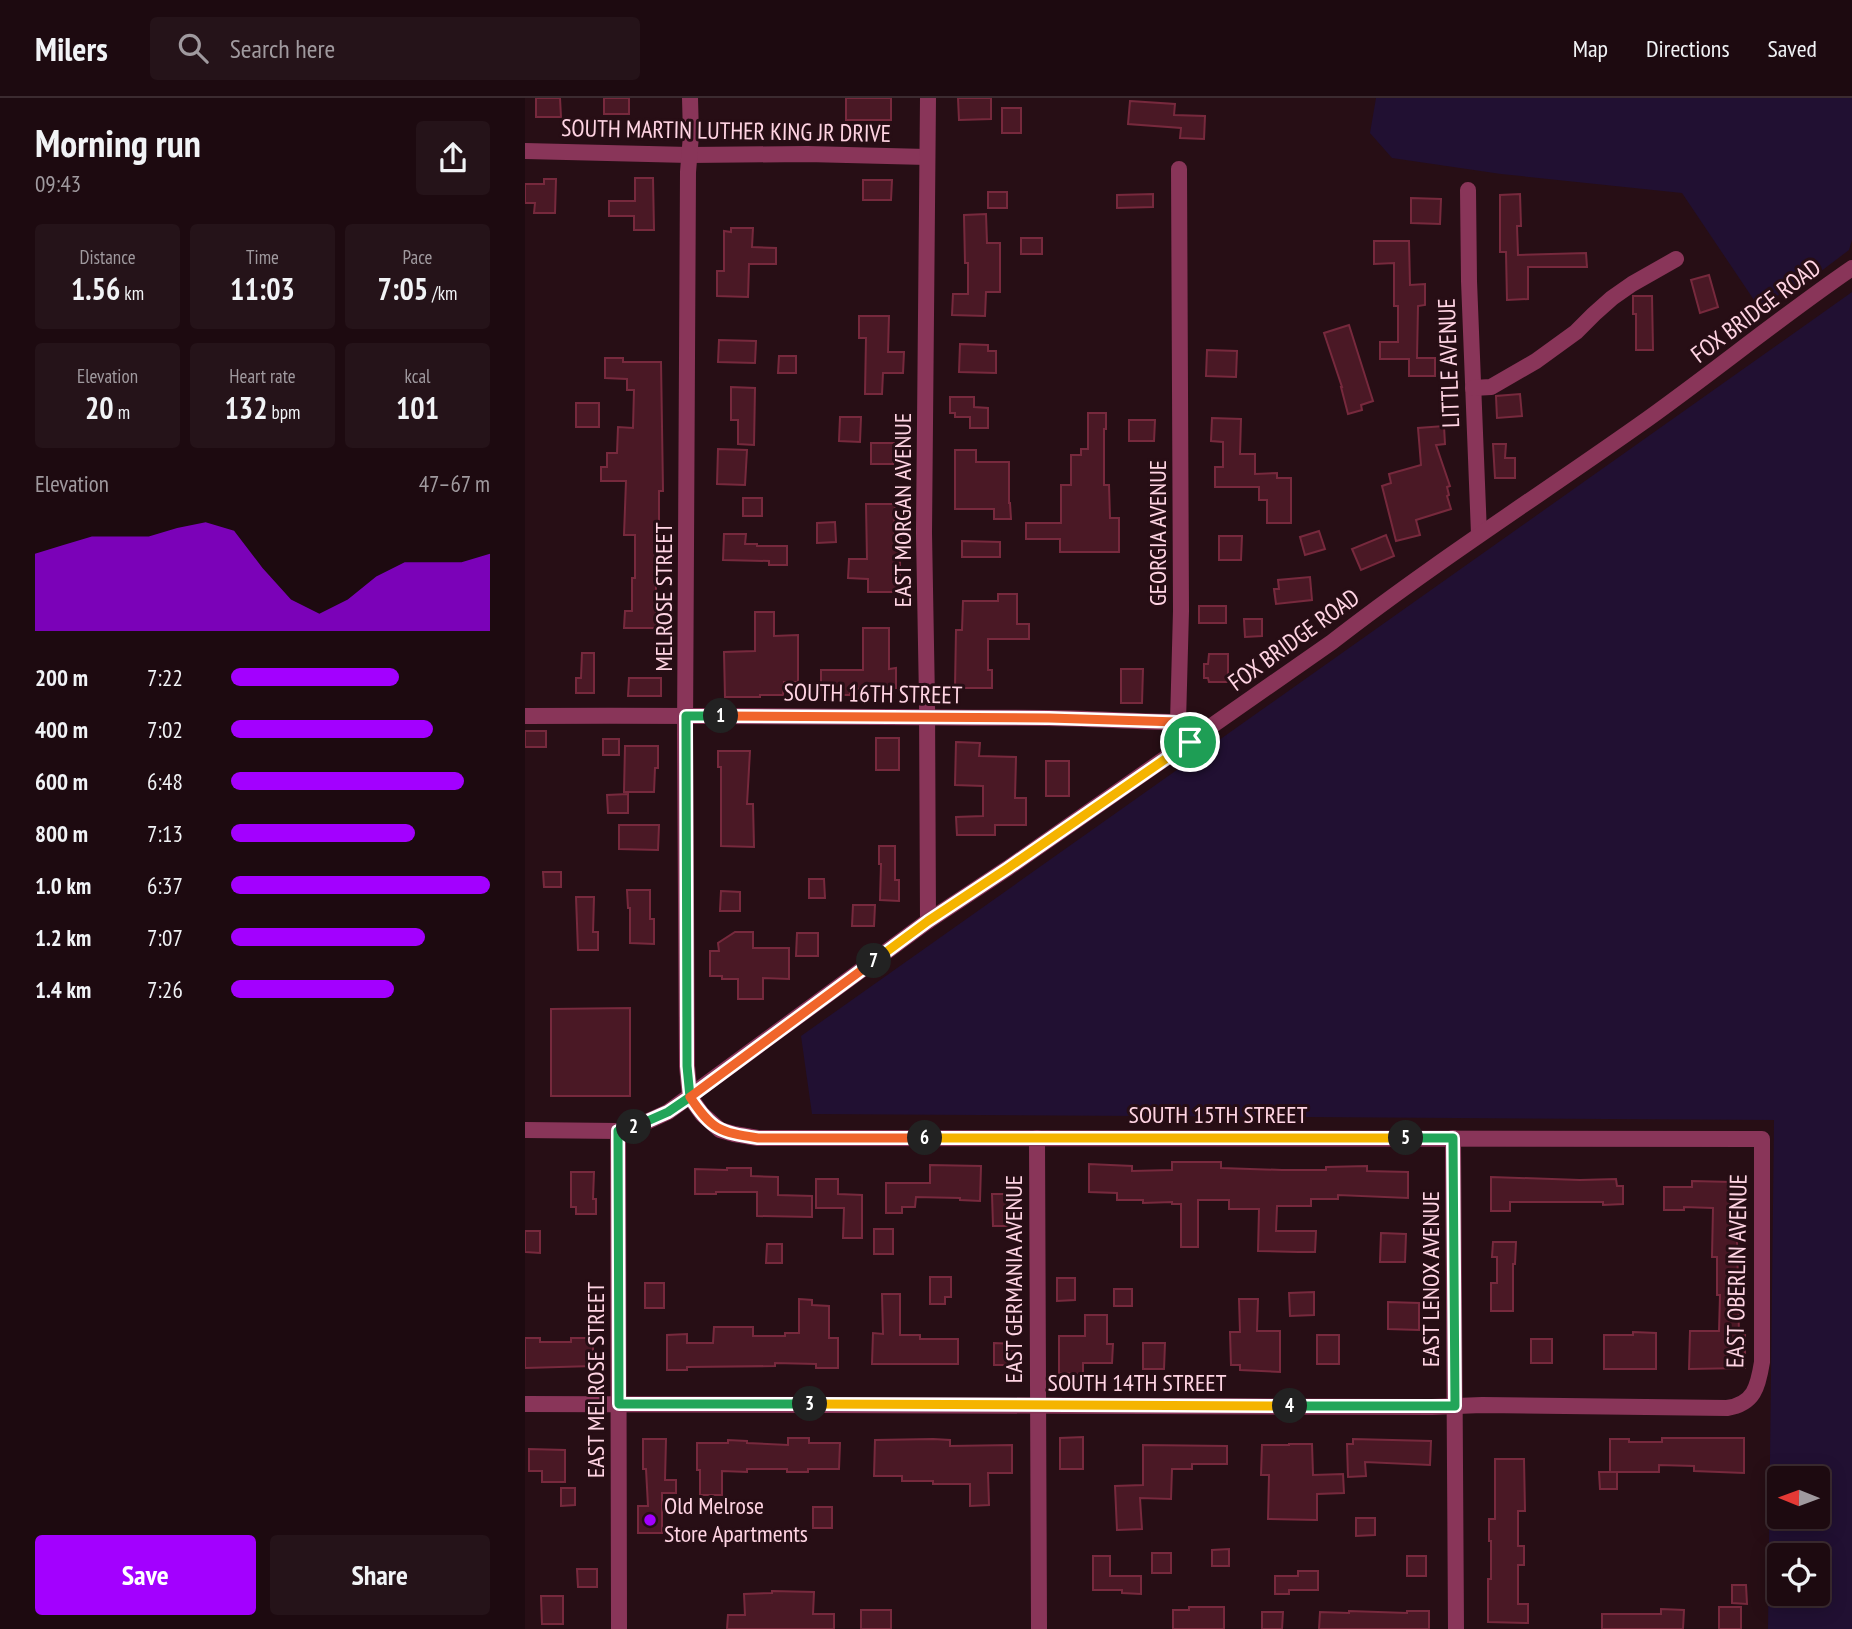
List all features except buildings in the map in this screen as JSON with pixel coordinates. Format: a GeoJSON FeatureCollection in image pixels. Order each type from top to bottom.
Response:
{"type":"FeatureCollection","features":[{"type":"Feature","properties":{"kind":"street","name":"MELROSE STREET"},"geometry":{"type":"LineString","coordinates":[[690,98],[686,716],[687,1066],[690,1097]]}},
{"type":"Feature","properties":{"kind":"street","name":"EAST MORGAN AVENUE"},"geometry":{"type":"LineString","coordinates":[[928,98],[924,533],[928,921]]}},
{"type":"Feature","properties":{"kind":"street","name":"SOUTH MARTIN LUTHER KING JR DRIVE"},"geometry":{"type":"LineString","coordinates":[[525,151],[927,157]]}},
{"type":"Feature","properties":{"kind":"street","name":"GEORGIA AVENUE"},"geometry":{"type":"LineString","coordinates":[[1178,722],[1181,611],[1179,169]]}},
{"type":"Feature","properties":{"kind":"street","name":"LITTLE AVENUE"},"geometry":{"type":"LineString","coordinates":[[1468,190],[1479,534]]}},
{"type":"Feature","properties":{"kind":"street"},"geometry":{"type":"LineString","coordinates":[[1473,388],[1491,387],[1536,361],[1576,332],[1612,298],[1676,259]]}},
{"type":"Feature","properties":{"kind":"street","name":"FOX BRIDGE ROAD"},"geometry":{"type":"LineString","coordinates":[[618,1131],[659,1116],[690,1097],[928,921],[1190,742],[1479,534],[1640,425],[1852,268]]}},
{"type":"Feature","properties":{"kind":"street","name":"SOUTH 16TH STREET"},"geometry":{"type":"LineString","coordinates":[[525,716],[808,715],[1178,722]]}},
{"type":"Feature","properties":{"kind":"street"},"geometry":{"type":"LineString","coordinates":[[1178,722],[1190,742]]}},
{"type":"Feature","properties":{"kind":"street","name":"SOUTH 15TH STREET"},"geometry":{"type":"LineString","coordinates":[[690,1097],[702,1114],[720,1130],[758,1138],[1762,1139]]}},
{"type":"Feature","properties":{"kind":"street"},"geometry":{"type":"LineString","coordinates":[[525,1130],[618,1131]]}},
{"type":"Feature","properties":{"kind":"street","name":"EAST MELROSE STREET"},"geometry":{"type":"LineString","coordinates":[[618,1131],[619,1629]]}},
{"type":"Feature","properties":{"kind":"street","name":"EAST GERMANIA AVENUE"},"geometry":{"type":"LineString","coordinates":[[1037,1138],[1039,1629]]}},
{"type":"Feature","properties":{"kind":"street","name":"EAST LENOX AVENUE"},"geometry":{"type":"LineString","coordinates":[[1453,1138],[1455,1629]]}},
{"type":"Feature","properties":{"kind":"street","name":"EAST OBERLIN AVENUE"},"geometry":{"type":"LineString","coordinates":[[1748,1401],[1755,1391],[1762,1362],[1762,1139]]}},
{"type":"Feature","properties":{"kind":"street","name":"SOUTH 14TH STREET"},"geometry":{"type":"LineString","coordinates":[[525,1404],[1708,1409],[1739,1406],[1748,1401]]}},
{"type":"Feature","properties":{"kind":"shaded area"},"geometry":{"type":"Polygon","coordinates":[[[1376,98],[1852,98],[1852,240],[1849,250],[1816,275],[1758,306],[1682,193],[1501,174],[1392,158],[1370,133],[1376,98]]]}},
{"type":"Feature","properties":{"kind":"shaded area"},"geometry":{"type":"Polygon","coordinates":[[[1852,292],[1852,1629],[1768,1629],[1768,1606],[1830,1606],[1830,1543],[1769,1543],[1769,1530],[1831,1530],[1831,1466],[1770,1466],[1774,1120],[812,1114],[801,1036],[1852,292]]]}},
{"type":"Feature","properties":{"kind":"place","name":"Old Melrose Store Apartments"},"geometry":{"type":"Point","coordinates":[650,1520]}},
{"type":"Feature","properties":{"kind":"route"},"geometry":{"type":"LineString","coordinates":[[1190,742],[928,921],[690,1097],[702,1114],[720,1130],[758,1138],[1453,1138],[1455,1406],[619,1404],[618,1131],[668,1112],[690,1097],[687,1066],[686,716],[808,715],[1178,722],[1190,742]]}}]}
